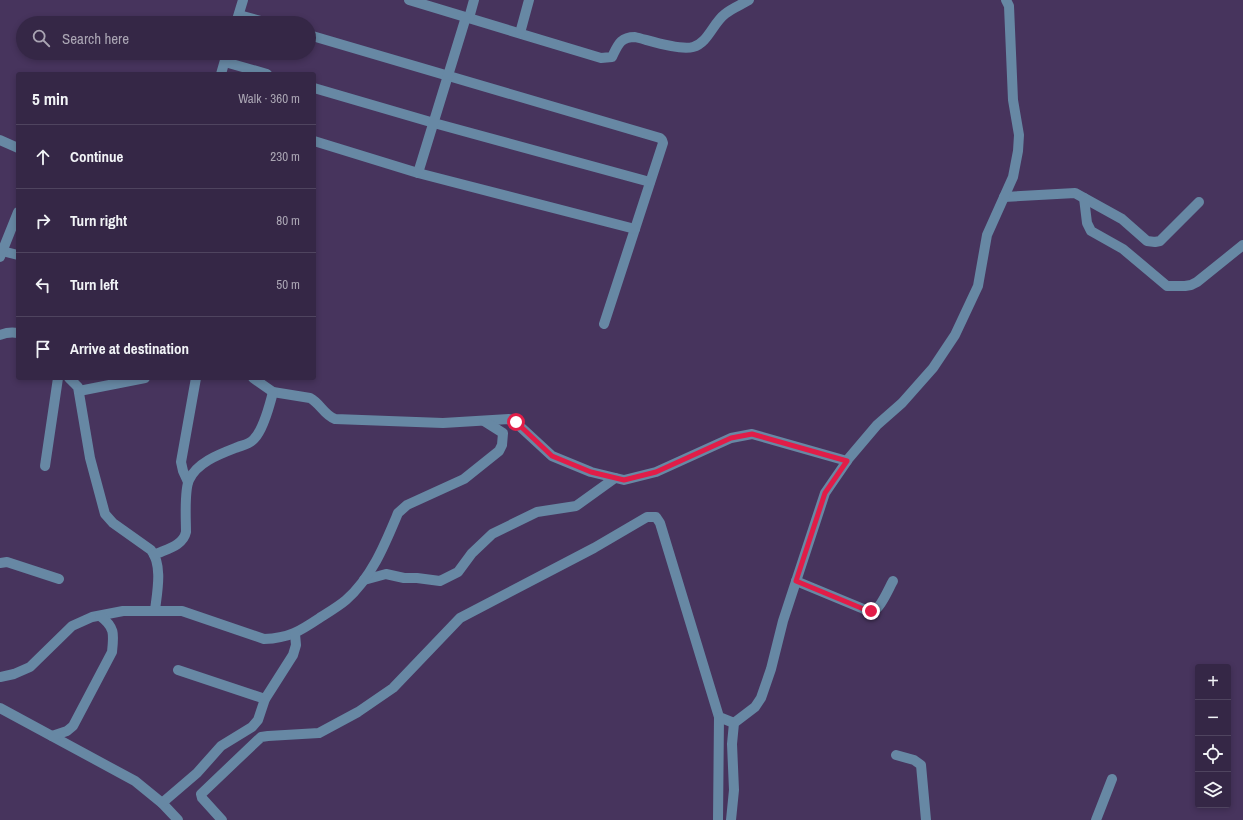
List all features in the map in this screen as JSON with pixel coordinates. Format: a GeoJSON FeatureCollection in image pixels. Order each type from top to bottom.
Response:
{"type":"FeatureCollection","features":[{"type":"Feature","properties":{"kind":"street"},"geometry":{"type":"LineString","coordinates":[[239,16],[244,0]]}},
{"type":"Feature","properties":{"kind":"street"},"geometry":{"type":"LineString","coordinates":[[418,173],[474,0]]}},
{"type":"Feature","properties":{"kind":"street"},"geometry":{"type":"LineString","coordinates":[[520,33],[529,0]]}},
{"type":"Feature","properties":{"kind":"street"},"geometry":{"type":"LineString","coordinates":[[416,1],[601,58],[612,57],[620,41],[628,37],[635,37],[686,48],[694,47],[701,43],[724,14],[749,0]]}},
{"type":"Feature","properties":{"kind":"street"},"geometry":{"type":"LineString","coordinates":[[731,820],[734,790],[732,744],[734,723],[755,707],[761,698],[771,669],[783,620],[825,493],[847,461],[876,425],[902,403],[933,368],[955,335],[978,286],[987,235],[1012,177],[1018,151],[1019,135],[1013,100],[1009,6],[1006,0]]}},
{"type":"Feature","properties":{"kind":"street"},"geometry":{"type":"LineString","coordinates":[[316,37],[660,138],[663,144],[604,324]]}},
{"type":"Feature","properties":{"kind":"street"},"geometry":{"type":"LineString","coordinates":[[222,72],[225,60]]}},
{"type":"Feature","properties":{"kind":"street"},"geometry":{"type":"LineString","coordinates":[[233,60],[262,72]]}},
{"type":"Feature","properties":{"kind":"street"},"geometry":{"type":"LineString","coordinates":[[316,89],[434,123],[650,182]]}},
{"type":"Feature","properties":{"kind":"street"},"geometry":{"type":"LineString","coordinates":[[0,140],[16,147]]}},
{"type":"Feature","properties":{"kind":"street"},"geometry":{"type":"LineString","coordinates":[[316,143],[418,173],[635,229]]}},
{"type":"Feature","properties":{"kind":"street"},"geometry":{"type":"LineString","coordinates":[[1004,197],[1075,194],[1122,219],[1147,241],[1155,242],[1160,241],[1199,202]]}},
{"type":"Feature","properties":{"kind":"street"},"geometry":{"type":"LineString","coordinates":[[1084,198],[1087,223],[1091,231],[1123,249],[1167,286],[1173,287],[1191,285],[1197,282],[1243,245]]}},
{"type":"Feature","properties":{"kind":"street"},"geometry":{"type":"LineString","coordinates":[[16,217],[1,254],[16,255]]}},
{"type":"Feature","properties":{"kind":"street"},"geometry":{"type":"LineString","coordinates":[[0,335],[5,332],[16,333]]}},
{"type":"Feature","properties":{"kind":"street"},"geometry":{"type":"LineString","coordinates":[[45,466],[58,380]]}},
{"type":"Feature","properties":{"kind":"street"},"geometry":{"type":"LineString","coordinates":[[70,380],[78,387],[90,458],[106,514],[113,523],[151,550],[154,555],[158,574],[155,610]]}},
{"type":"Feature","properties":{"kind":"street"},"geometry":{"type":"LineString","coordinates":[[78,391],[135,380]]}},
{"type":"Feature","properties":{"kind":"street"},"geometry":{"type":"LineString","coordinates":[[154,555],[177,545],[185,537],[188,482],[181,462],[193,380]]}},
{"type":"Feature","properties":{"kind":"street"},"geometry":{"type":"LineString","coordinates":[[256,380],[273,392],[310,398],[330,417],[335,419],[443,423],[513,420],[552,456],[591,472],[627,480],[651,474],[731,438],[752,434],[847,461]]}},
{"type":"Feature","properties":{"kind":"street"},"geometry":{"type":"LineString","coordinates":[[188,482],[196,469],[215,456],[254,440],[269,408],[273,392]]}},
{"type":"Feature","properties":{"kind":"street"},"geometry":{"type":"LineString","coordinates":[[0,677],[14,674],[30,667],[72,626],[92,617],[123,611],[182,611],[264,639],[276,639],[295,634],[346,600],[364,580],[384,548],[401,509],[464,479],[498,451],[502,445],[503,433],[484,421]]}},
{"type":"Feature","properties":{"kind":"street"},"geometry":{"type":"LineString","coordinates":[[364,580],[386,574],[404,578],[440,581],[458,572],[472,554],[492,534],[537,512],[576,506],[615,478]]}},
{"type":"Feature","properties":{"kind":"street"},"geometry":{"type":"LineString","coordinates":[[222,820],[202,798],[201,794],[261,737],[319,733],[358,712],[393,688],[460,618],[594,548],[647,517],[656,517],[660,523],[720,717],[718,820]]}},
{"type":"Feature","properties":{"kind":"street"},"geometry":{"type":"LineString","coordinates":[[0,563],[7,562],[59,579]]}},
{"type":"Feature","properties":{"kind":"street"},"geometry":{"type":"LineString","coordinates":[[796,581],[871,611],[878,607],[893,581]]}},
{"type":"Feature","properties":{"kind":"street"},"geometry":{"type":"LineString","coordinates":[[52,736],[67,731],[73,726],[112,652],[114,639],[113,630],[109,623],[100,616]]}},
{"type":"Feature","properties":{"kind":"street"},"geometry":{"type":"LineString","coordinates":[[162,803],[197,773],[221,746],[252,727],[258,720],[265,698],[293,655],[296,645],[295,634]]}},
{"type":"Feature","properties":{"kind":"street"},"geometry":{"type":"LineString","coordinates":[[178,670],[265,698]]}},
{"type":"Feature","properties":{"kind":"street"},"geometry":{"type":"LineString","coordinates":[[0,708],[135,781],[162,803],[178,820]]}},
{"type":"Feature","properties":{"kind":"street"},"geometry":{"type":"LineString","coordinates":[[720,717],[734,723]]}},
{"type":"Feature","properties":{"kind":"street"},"geometry":{"type":"LineString","coordinates":[[896,755],[914,760],[921,765],[926,820]]}},
{"type":"Feature","properties":{"kind":"street"},"geometry":{"type":"LineString","coordinates":[[1096,820],[1112,779]]}},
{"type":"Feature","properties":{"kind":"route"},"geometry":{"type":"LineString","coordinates":[[516,422],[552,456],[591,472],[621,480],[627,480],[656,472],[731,438],[752,434],[847,461],[825,493],[796,581],[871,611]]}}]}
